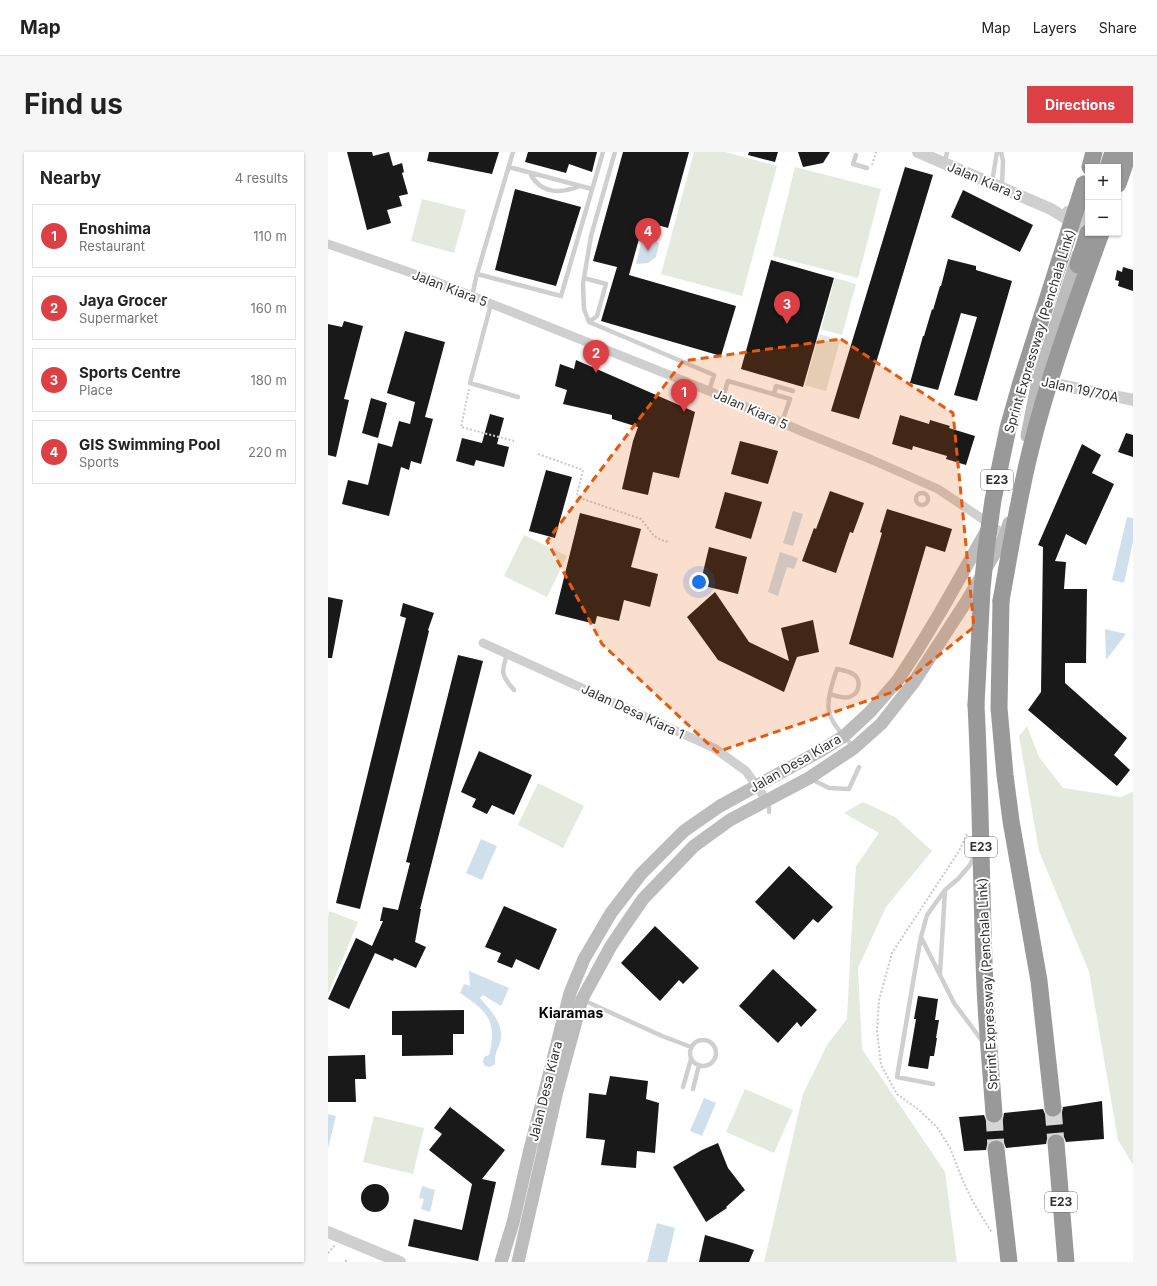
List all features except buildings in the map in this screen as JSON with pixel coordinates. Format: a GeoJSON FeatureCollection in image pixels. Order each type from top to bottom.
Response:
{"type":"FeatureCollection","features":[{"type":"Feature","properties":{"kind":"highway"},"geometry":{"type":"LineString","coordinates":[[1091,164],[1094,152]]}},
{"type":"Feature","properties":{"kind":"highway","name":"Sprint Expressway (Penchala Link)"},"geometry":{"type":"LineString","coordinates":[[994,1114],[985,988],[980,843],[980,783],[976,705],[982,589],[993,500],[1008,428],[1021,382],[1085,181]]}},
{"type":"Feature","properties":{"kind":"highway","name":"E23"},"geometry":{"type":"LineString","coordinates":[[1053,1108],[1039,981],[1011,821],[1000,708],[1001,601],[1004,556],[1020,461],[1085,232]]}},
{"type":"Feature","properties":{"kind":"highway","name":"E23"},"geometry":{"type":"LineString","coordinates":[[1056,1143],[1066,1262]]}},
{"type":"Feature","properties":{"kind":"highway"},"geometry":{"type":"LineString","coordinates":[[996,1150],[1009,1262]]}},
{"type":"Feature","properties":{"kind":"main road"},"geometry":{"type":"LineString","coordinates":[[1102,164],[1113,156]]}},
{"type":"Feature","properties":{"kind":"main road","name":"Jalan Desa Kiara"},"geometry":{"type":"LineString","coordinates":[[501,1262],[570,993],[584,959],[611,913],[641,874],[684,831],[720,806],[808,758],[844,736],[870,712],[898,680],[941,611],[990,524],[1032,379],[1085,231]]}},
{"type":"Feature","properties":{"kind":"main road","name":"Jalan Desa Kiara"},"geometry":{"type":"LineString","coordinates":[[518,1262],[557,1091],[582,999],[611,946],[643,899],[694,846],[730,820],[768,806],[854,748],[881,724],[914,682],[966,602],[1005,536],[1017,490],[1023,456],[1032,379]]}},
{"type":"Feature","properties":{"kind":"street","name":"Jalan Kiara 3"},"geometry":{"type":"LineString","coordinates":[[918,152],[942,158],[997,186],[1085,224]]}},
{"type":"Feature","properties":{"kind":"street","name":"Jalan Kiara 5"},"geometry":{"type":"LineString","coordinates":[[328,244],[432,280],[709,391],[782,422],[926,489],[938,490],[990,524],[1005,536]]}},
{"type":"Feature","properties":{"kind":"street","name":"Jalan 19/70A"},"geometry":{"type":"LineString","coordinates":[[1032,379],[1133,400]]}},
{"type":"Feature","properties":{"kind":"street","name":"Jalan Desa Kiara 1"},"geometry":{"type":"LineString","coordinates":[[483,643],[714,748],[746,771],[757,785],[768,806]]}},
{"type":"Feature","properties":{"kind":"street"},"geometry":{"type":"LineString","coordinates":[[328,1232],[400,1262]]}},
{"type":"Feature","properties":{"kind":"lane"},"geometry":{"type":"LineString","coordinates":[[472,296],[477,274],[513,152]]}},
{"type":"Feature","properties":{"kind":"lane"},"geometry":{"type":"LineString","coordinates":[[477,274],[561,296],[603,152]]}},
{"type":"Feature","properties":{"kind":"lane"},"geometry":{"type":"LineString","coordinates":[[615,152],[591,236],[584,278],[584,309],[589,322],[714,375],[709,391]]}},
{"type":"Feature","properties":{"kind":"lane"},"geometry":{"type":"LineString","coordinates":[[997,152],[997,186]]}},
{"type":"Feature","properties":{"kind":"lane"},"geometry":{"type":"LineString","coordinates":[[997,186],[1003,161],[1001,152]]}},
{"type":"Feature","properties":{"kind":"lane"},"geometry":{"type":"LineString","coordinates":[[856,155],[853,164],[869,168]]}},
{"type":"Feature","properties":{"kind":"lane"},"geometry":{"type":"LineString","coordinates":[[1113,156],[1133,163]]}},
{"type":"Feature","properties":{"kind":"lane"},"geometry":{"type":"LineString","coordinates":[[509,167],[592,189]]}},
{"type":"Feature","properties":{"kind":"lane"},"geometry":{"type":"LineString","coordinates":[[530,173],[533,181],[540,187],[549,190],[570,190],[580,186]]}},
{"type":"Feature","properties":{"kind":"lane"},"geometry":{"type":"LineString","coordinates":[[584,278],[606,284],[597,316],[589,322]]}},
{"type":"Feature","properties":{"kind":"lane"},"geometry":{"type":"LineString","coordinates":[[491,304],[470,383],[518,397]]}},
{"type":"Feature","properties":{"kind":"lane"},"geometry":{"type":"LineString","coordinates":[[723,397],[728,381],[790,399],[782,422]]}},
{"type":"Feature","properties":{"kind":"lane"},"geometry":{"type":"LineString","coordinates":[[774,394],[776,386],[793,391]]}},
{"type":"Feature","properties":{"kind":"lane"},"geometry":{"type":"LineString","coordinates":[[507,654],[502,668],[504,678],[514,690]]}},
{"type":"Feature","properties":{"kind":"lane"},"geometry":{"type":"LineString","coordinates":[[830,694],[845,698],[853,695],[858,689],[859,684],[856,676],[837,669],[830,694],[829,700],[830,715],[854,748]]}},
{"type":"Feature","properties":{"kind":"lane"},"geometry":{"type":"LineString","coordinates":[[809,778],[829,788],[849,789],[859,767]]}},
{"type":"Feature","properties":{"kind":"lane"},"geometry":{"type":"LineString","coordinates":[[933,1084],[897,1077],[921,937],[928,915],[945,890],[958,879],[970,865],[980,843]]}},
{"type":"Feature","properties":{"kind":"lane"},"geometry":{"type":"LineString","coordinates":[[940,975],[945,890]]}},
{"type":"Feature","properties":{"kind":"lane"},"geometry":{"type":"LineString","coordinates":[[921,937],[954,1003],[990,1052]]}},
{"type":"Feature","properties":{"kind":"lane"},"geometry":{"type":"LineString","coordinates":[[570,993],[662,1036],[691,1047]]}},
{"type":"Feature","properties":{"kind":"lane"},"geometry":{"type":"LineString","coordinates":[[705,1040],[713,1044],[715,1048],[714,1060],[707,1065],[699,1065],[694,1063],[692,1059],[690,1055],[691,1047],[697,1041],[705,1040]]}},
{"type":"Feature","properties":{"kind":"lane"},"geometry":{"type":"LineString","coordinates":[[683,1087],[692,1059]]}},
{"type":"Feature","properties":{"kind":"lane"},"geometry":{"type":"LineString","coordinates":[[693,1089],[699,1065]]}},
{"type":"Feature","properties":{"kind":"path"},"geometry":{"type":"LineString","coordinates":[[869,168],[876,152]]}},
{"type":"Feature","properties":{"kind":"path"},"geometry":{"type":"LineString","coordinates":[[470,383],[461,427],[514,441]]}},
{"type":"Feature","properties":{"kind":"path"},"geometry":{"type":"LineString","coordinates":[[538,454],[583,470],[577,494],[583,499],[641,519],[654,536],[669,542]]}},
{"type":"Feature","properties":{"kind":"path"},"geometry":{"type":"LineString","coordinates":[[969,830],[959,851],[892,953],[879,1000],[877,1031],[881,1065],[896,1094],[919,1110],[937,1127],[950,1148],[973,1202],[993,1235]]}},
{"type":"Feature","properties":{"kind":"highlighted area"},"geometry":{"type":"Polygon","coordinates":[[[841,339],[953,413],[974,627],[893,692],[717,752],[602,644],[547,541],[683,361],[841,339]]]}},
{"type":"Feature","properties":{"kind":"shaded area"},"geometry":{"type":"Polygon","coordinates":[[[694,152],[725,152],[777,166],[742,296],[661,274],[694,152]]]}},
{"type":"Feature","properties":{"kind":"shaded area"},"geometry":{"type":"Polygon","coordinates":[[[795,167],[881,189],[858,278],[773,256],[795,167]]]}},
{"type":"Feature","properties":{"kind":"shaded area"},"geometry":{"type":"Polygon","coordinates":[[[422,199],[466,210],[454,253],[411,241],[422,199]]]}},
{"type":"Feature","properties":{"kind":"shaded area"},"geometry":{"type":"Polygon","coordinates":[[[835,278],[856,284],[842,335],[821,329],[835,278]]]}},
{"type":"Feature","properties":{"kind":"shaded area"},"geometry":{"type":"Polygon","coordinates":[[[819,334],[840,340],[826,391],[805,385],[819,334]]]}},
{"type":"Feature","properties":{"kind":"shaded area"},"geometry":{"type":"Polygon","coordinates":[[[524,535],[567,556],[547,597],[504,576],[524,535]]]}},
{"type":"Feature","properties":{"kind":"shaded area"},"geometry":{"type":"Polygon","coordinates":[[[1027,726],[1039,757],[1063,788],[1121,797],[1133,792],[1133,1165],[1118,1140],[1089,972],[1039,851],[1019,736],[1027,726]]]}},
{"type":"Feature","properties":{"kind":"shaded area"},"geometry":{"type":"Polygon","coordinates":[[[538,783],[584,806],[563,848],[518,825],[538,783]]]}},
{"type":"Feature","properties":{"kind":"shaded area"},"geometry":{"type":"Polygon","coordinates":[[[863,802],[895,817],[932,851],[886,907],[858,968],[862,1049],[945,1172],[957,1262],[764,1262],[803,1094],[827,1045],[847,1019],[856,866],[879,833],[844,813],[863,802]]]}},
{"type":"Feature","properties":{"kind":"shaded area"},"geometry":{"type":"Polygon","coordinates":[[[329,911],[358,922],[328,994],[328,918],[329,911]]]}},
{"type":"Feature","properties":{"kind":"shaded area"},"geometry":{"type":"Polygon","coordinates":[[[745,1089],[793,1110],[774,1153],[726,1132],[745,1089]]]}},
{"type":"Feature","properties":{"kind":"shaded area"},"geometry":{"type":"Polygon","coordinates":[[[374,1116],[424,1128],[413,1174],[363,1162],[374,1116]]]}},
{"type":"Feature","properties":{"kind":"water"},"geometry":{"type":"Polygon","coordinates":[[[644,231],[652,236],[659,244],[656,257],[648,263],[636,264],[644,231]]]}},
{"type":"Feature","properties":{"kind":"water"},"geometry":{"type":"Polygon","coordinates":[[[793,511],[803,514],[793,546],[783,543],[793,511]]]}},
{"type":"Feature","properties":{"kind":"water"},"geometry":{"type":"Polygon","coordinates":[[[1127,517],[1133,518],[1133,542],[1124,583],[1112,580],[1127,517]]]}},
{"type":"Feature","properties":{"kind":"water"},"geometry":{"type":"Polygon","coordinates":[[[780,552],[798,558],[794,569],[787,567],[778,596],[768,592],[780,552]]]}},
{"type":"Feature","properties":{"kind":"water"},"geometry":{"type":"Polygon","coordinates":[[[1105,629],[1126,634],[1106,660],[1105,629]]]}},
{"type":"Feature","properties":{"kind":"water"},"geometry":{"type":"Polygon","coordinates":[[[481,839],[497,846],[482,880],[466,873],[481,839]]]}},
{"type":"Feature","properties":{"kind":"water"},"geometry":{"type":"Polygon","coordinates":[[[469,971],[509,988],[501,1006],[483,995],[480,998],[496,1018],[501,1030],[500,1043],[495,1056],[495,1064],[490,1067],[485,1066],[483,1062],[484,1057],[489,1055],[492,1034],[491,1025],[483,1012],[460,993],[464,984],[470,986],[469,971]]]}},
{"type":"Feature","properties":{"kind":"water"},"geometry":{"type":"Polygon","coordinates":[[[704,1098],[716,1103],[702,1136],[690,1131],[704,1098]]]}},
{"type":"Feature","properties":{"kind":"water"},"geometry":{"type":"Polygon","coordinates":[[[328,1114],[336,1116],[328,1148],[328,1114]]]}},
{"type":"Feature","properties":{"kind":"water"},"geometry":{"type":"Polygon","coordinates":[[[422,1186],[435,1190],[430,1212],[421,1209],[424,1199],[419,1198],[422,1186]]]}},
{"type":"Feature","properties":{"kind":"water"},"geometry":{"type":"Polygon","coordinates":[[[657,1223],[675,1228],[667,1262],[647,1262],[657,1223]]]}},
{"type":"Feature","properties":{"kind":"tunnel"},"geometry":{"type":"LineString","coordinates":[[1053,1108],[1056,1143]]}},
{"type":"Feature","properties":{"kind":"tunnel"},"geometry":{"type":"LineString","coordinates":[[994,1114],[996,1149]]}},
{"type":"Feature","properties":{"kind":"place","name":"GIS Swimming Pool"},"geometry":{"type":"Point","coordinates":[648,251]}},
{"type":"Feature","properties":{"kind":"place","name":"Sports Centre"},"geometry":{"type":"Point","coordinates":[787,324]}},
{"type":"Feature","properties":{"kind":"place","name":"Jaya Grocer"},"geometry":{"type":"Point","coordinates":[596,373]}},
{"type":"Feature","properties":{"kind":"place","name":"Enoshima"},"geometry":{"type":"Point","coordinates":[684,412]}},
{"type":"Feature","properties":{"kind":"district","name":"Kiaramas"},"geometry":{"type":"Point","coordinates":[571,1013]}}]}
